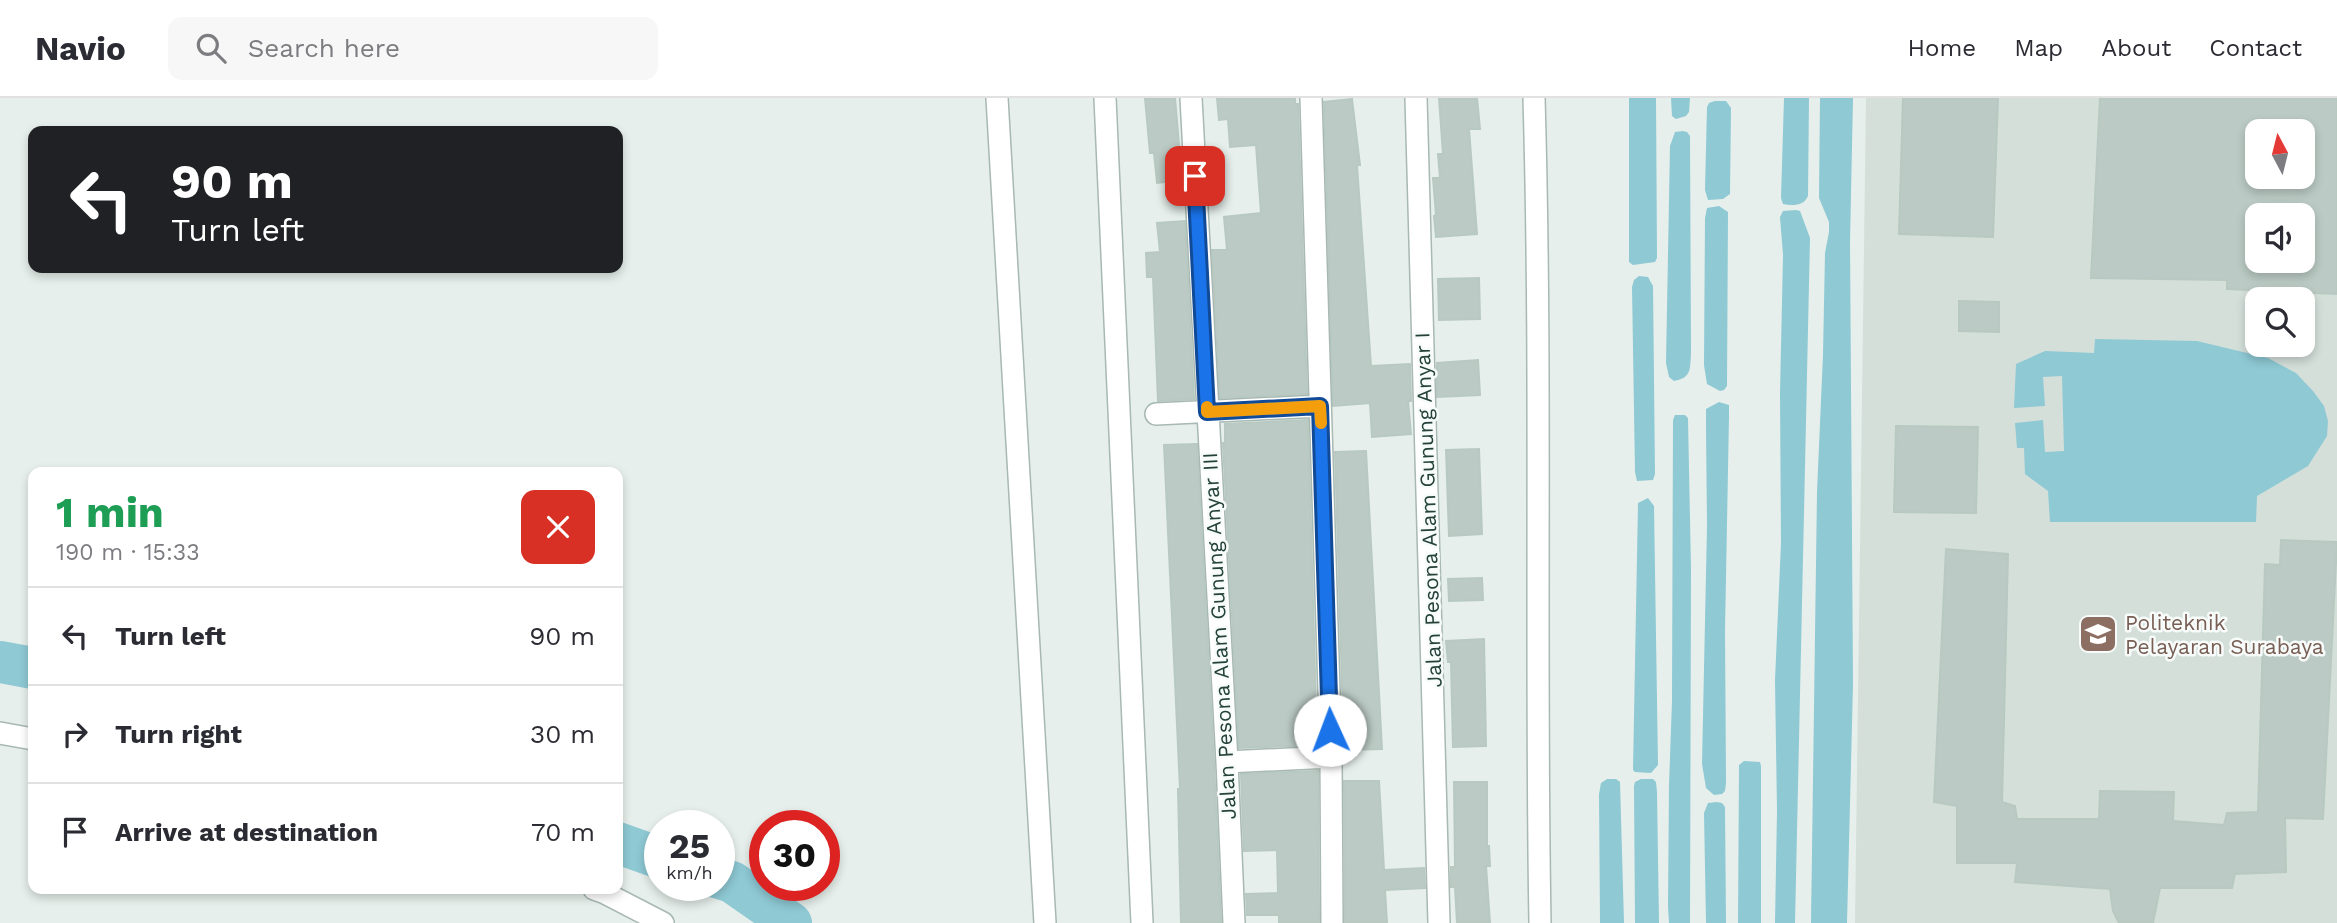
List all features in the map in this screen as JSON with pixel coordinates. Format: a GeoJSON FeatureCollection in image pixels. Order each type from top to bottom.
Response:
{"type":"FeatureCollection","features":[{"type":"Feature","properties":{"kind":"street"},"geometry":{"type":"LineString","coordinates":[[997,98],[1045,923]]}},
{"type":"Feature","properties":{"kind":"street"},"geometry":{"type":"LineString","coordinates":[[1105,98],[1142,923]]}},
{"type":"Feature","properties":{"kind":"street","name":"Jalan Pesona Alam Gunung Anyar III"},"geometry":{"type":"LineString","coordinates":[[1191,98],[1234,923]]}},
{"type":"Feature","properties":{"kind":"street"},"geometry":{"type":"LineString","coordinates":[[1311,98],[1331,757],[1332,923]]}},
{"type":"Feature","properties":{"kind":"street","name":"Jalan Pesona Alam Gunung Anyar I"},"geometry":{"type":"LineString","coordinates":[[1416,98],[1439,923]]}},
{"type":"Feature","properties":{"kind":"street"},"geometry":{"type":"LineString","coordinates":[[1534,98],[1539,376],[1537,599],[1540,923]]}},
{"type":"Feature","properties":{"kind":"street"},"geometry":{"type":"LineString","coordinates":[[1156,414],[1320,406]]}},
{"type":"Feature","properties":{"kind":"street"},"geometry":{"type":"LineString","coordinates":[[0,733],[28,738]]}},
{"type":"Feature","properties":{"kind":"street"},"geometry":{"type":"LineString","coordinates":[[1227,762],[1331,757]]}},
{"type":"Feature","properties":{"kind":"street"},"geometry":{"type":"LineString","coordinates":[[609,894],[663,923]]}},
{"type":"Feature","properties":{"kind":"shaded area","name":"Politeknik Pelayaran Surabaya"},"geometry":{"type":"Polygon","coordinates":[[[1866,98],[2337,98],[2337,923],[1855,923],[1866,98]]]}},
{"type":"Feature","properties":{"kind":"water"},"geometry":{"type":"Polygon","coordinates":[[[1629,98],[1656,98],[1657,258],[1655,262],[1633,265],[1629,262],[1629,98]]]}},
{"type":"Feature","properties":{"kind":"water"},"geometry":{"type":"Polygon","coordinates":[[[1671,98],[1690,98],[1686,116],[1676,119],[1672,116],[1671,98]]]}},
{"type":"Feature","properties":{"kind":"water"},"geometry":{"type":"Polygon","coordinates":[[[1784,98],[1809,98],[1808,196],[1804,202],[1794,205],[1783,204],[1781,198],[1784,98]]]}},
{"type":"Feature","properties":{"kind":"water"},"geometry":{"type":"Polygon","coordinates":[[[1820,98],[1853,98],[1850,241],[1853,684],[1847,923],[1811,923],[1817,492],[1825,253],[1829,232],[1829,222],[1819,198],[1820,98]]]}},
{"type":"Feature","properties":{"kind":"water"},"geometry":{"type":"Polygon","coordinates":[[[1715,101],[1726,101],[1731,108],[1730,194],[1723,199],[1708,200],[1705,190],[1707,107],[1715,101]]]}},
{"type":"Feature","properties":{"kind":"water"},"geometry":{"type":"Polygon","coordinates":[[[1683,131],[1690,136],[1691,352],[1687,375],[1674,381],[1669,377],[1666,363],[1670,146],[1675,132],[1683,131]]]}},
{"type":"Feature","properties":{"kind":"water"},"geometry":{"type":"Polygon","coordinates":[[[1719,206],[1728,212],[1727,386],[1720,391],[1707,384],[1704,365],[1705,218],[1707,208],[1719,206]]]}},
{"type":"Feature","properties":{"kind":"water"},"geometry":{"type":"Polygon","coordinates":[[[1783,211],[1800,211],[1810,238],[1795,923],[1775,923],[1775,680],[1781,543],[1783,255],[1780,217],[1783,211]]]}},
{"type":"Feature","properties":{"kind":"water"},"geometry":{"type":"Polygon","coordinates":[[[1639,276],[1648,277],[1653,286],[1655,474],[1653,480],[1637,481],[1632,287],[1639,276]]]}},
{"type":"Feature","properties":{"kind":"water"},"geometry":{"type":"Polygon","coordinates":[[[2095,339],[2197,341],[2245,352],[2245,357],[2268,358],[2296,373],[2313,391],[2324,406],[2328,421],[2327,436],[2308,466],[2257,496],[2256,522],[2050,522],[2048,491],[2025,474],[2024,448],[2017,448],[2015,423],[2043,420],[2045,452],[2064,451],[2062,376],[2043,377],[2045,406],[2014,408],[2016,364],[2045,351],[2094,353],[2095,339]]]}},
{"type":"Feature","properties":{"kind":"water"},"geometry":{"type":"Polygon","coordinates":[[[1719,402],[1729,405],[1725,631],[1726,783],[1722,794],[1714,795],[1706,788],[1702,764],[1707,526],[1706,409],[1719,402]]]}},
{"type":"Feature","properties":{"kind":"water"},"geometry":{"type":"Polygon","coordinates":[[[1675,415],[1685,415],[1688,418],[1691,569],[1690,923],[1669,923],[1668,906],[1675,415]]]}},
{"type":"Feature","properties":{"kind":"water"},"geometry":{"type":"Polygon","coordinates":[[[1648,498],[1654,506],[1658,765],[1651,773],[1633,770],[1638,503],[1648,498]]]}},
{"type":"Feature","properties":{"kind":"water"},"geometry":{"type":"Polygon","coordinates":[[[1744,761],[1760,762],[1761,766],[1761,923],[1738,923],[1739,765],[1744,761]]]}},
{"type":"Feature","properties":{"kind":"water"},"geometry":{"type":"Polygon","coordinates":[[[1607,779],[1620,782],[1624,923],[1600,923],[1599,794],[1601,783],[1607,779]]]}},
{"type":"Feature","properties":{"kind":"water"},"geometry":{"type":"Polygon","coordinates":[[[1653,779],[1656,782],[1659,923],[1635,923],[1634,786],[1635,782],[1653,779]]]}},
{"type":"Feature","properties":{"kind":"water"},"geometry":{"type":"Polygon","coordinates":[[[1717,802],[1725,807],[1726,923],[1706,923],[1704,813],[1708,803],[1717,802]]]}},
{"type":"Feature","properties":{"kind":"building"},"geometry":{"type":"Polygon","coordinates":[[[1145,98],[1175,98],[1182,180],[1157,183],[1154,153],[1150,153],[1145,98]]]}},
{"type":"Feature","properties":{"kind":"building"},"geometry":{"type":"Polygon","coordinates":[[[1217,98],[1295,98],[1295,104],[1298,104],[1307,394],[1220,398],[1212,250],[1227,250],[1224,217],[1261,213],[1256,145],[1230,147],[1228,119],[1219,120],[1217,98]]]}},
{"type":"Feature","properties":{"kind":"building"},"geometry":{"type":"Polygon","coordinates":[[[1439,98],[1477,98],[1480,129],[1469,129],[1477,234],[1436,237],[1433,178],[1440,178],[1438,154],[1443,154],[1439,98]]]}},
{"type":"Feature","properties":{"kind":"building"},"geometry":{"type":"Polygon","coordinates":[[[1903,98],[1998,98],[1993,237],[1899,234],[1903,98]]]}},
{"type":"Feature","properties":{"kind":"building"},"geometry":{"type":"Polygon","coordinates":[[[2100,98],[2337,98],[2337,294],[2315,293],[2315,287],[2227,289],[2227,280],[2091,278],[2100,98]]]}},
{"type":"Feature","properties":{"kind":"building"},"geometry":{"type":"Polygon","coordinates":[[[1352,99],[1360,165],[1357,165],[1371,366],[1410,364],[1411,401],[1408,401],[1411,434],[1372,437],[1370,403],[1333,406],[1324,102],[1352,99]]]}},
{"type":"Feature","properties":{"kind":"building"},"geometry":{"type":"Polygon","coordinates":[[[1185,221],[1194,399],[1158,401],[1153,277],[1147,277],[1146,253],[1160,252],[1157,223],[1185,221]]]}},
{"type":"Feature","properties":{"kind":"building"},"geometry":{"type":"Polygon","coordinates":[[[1479,278],[1480,319],[1439,320],[1438,279],[1479,278]]]}},
{"type":"Feature","properties":{"kind":"building"},"geometry":{"type":"Polygon","coordinates":[[[1959,301],[1999,302],[1999,332],[1959,331],[1959,301]]]}},
{"type":"Feature","properties":{"kind":"building"},"geometry":{"type":"Polygon","coordinates":[[[1478,360],[1480,395],[1437,397],[1437,363],[1478,360]]]}},
{"type":"Feature","properties":{"kind":"building"},"geometry":{"type":"Polygon","coordinates":[[[1308,420],[1317,745],[1239,748],[1223,443],[1225,424],[1308,420]]]}},
{"type":"Feature","properties":{"kind":"building"},"geometry":{"type":"Polygon","coordinates":[[[1896,426],[1978,427],[1976,513],[1894,512],[1896,426]]]}},
{"type":"Feature","properties":{"kind":"building"},"geometry":{"type":"Polygon","coordinates":[[[1197,444],[1221,923],[1181,923],[1180,789],[1164,445],[1197,444]]]}},
{"type":"Feature","properties":{"kind":"building"},"geometry":{"type":"Polygon","coordinates":[[[1479,449],[1482,534],[1449,536],[1446,450],[1479,449]]]}},
{"type":"Feature","properties":{"kind":"building"},"geometry":{"type":"Polygon","coordinates":[[[1366,451],[1382,749],[1344,750],[1335,452],[1366,451]]]}},
{"type":"Feature","properties":{"kind":"building"},"geometry":{"type":"Polygon","coordinates":[[[2281,540],[2337,542],[2323,819],[2285,818],[2286,872],[2235,874],[2232,888],[2160,888],[2153,923],[2119,923],[2113,911],[2110,889],[2015,882],[2017,863],[1957,863],[1957,806],[1934,802],[1946,549],[2008,554],[2002,802],[2015,806],[2017,819],[2099,819],[2100,791],[2174,792],[2173,821],[2224,825],[2227,813],[2258,812],[2265,564],[2280,565],[2281,540]]]}},
{"type":"Feature","properties":{"kind":"building"},"geometry":{"type":"Polygon","coordinates":[[[1482,578],[1483,600],[1449,601],[1448,579],[1482,578]]]}},
{"type":"Feature","properties":{"kind":"building"},"geometry":{"type":"Polygon","coordinates":[[[1484,639],[1486,746],[1453,747],[1451,662],[1448,662],[1446,641],[1484,639]]]}},
{"type":"Feature","properties":{"kind":"building"},"geometry":{"type":"Polygon","coordinates":[[[1318,771],[1319,923],[1279,923],[1279,915],[1247,915],[1246,894],[1278,893],[1277,850],[1244,851],[1241,774],[1318,771]]]}},
{"type":"Feature","properties":{"kind":"building"},"geometry":{"type":"Polygon","coordinates":[[[1344,781],[1379,781],[1384,870],[1424,868],[1425,888],[1385,890],[1387,923],[1345,923],[1344,781]]]}},
{"type":"Feature","properties":{"kind":"building"},"geometry":{"type":"Polygon","coordinates":[[[1454,782],[1487,782],[1487,846],[1490,866],[1486,866],[1490,923],[1457,923],[1455,887],[1451,887],[1451,867],[1455,867],[1454,782]]]}},
{"type":"Feature","properties":{"kind":"waterway"},"geometry":{"type":"LineString","coordinates":[[0,662],[28,667]]}},
{"type":"Feature","properties":{"kind":"waterway"},"geometry":{"type":"LineString","coordinates":[[623,845],[644,852]]}},
{"type":"Feature","properties":{"kind":"waterway"},"geometry":{"type":"LineString","coordinates":[[735,884],[791,923]]}},
{"type":"Feature","properties":{"kind":"slow traffic"},"geometry":{"type":"LineString","coordinates":[[1207,407],[1207,412],[1320,406],[1321,423]]}},
{"type":"Feature","properties":{"kind":"place","name":"Politeknik Pelayaran Surabaya"},"geometry":{"type":"Point","coordinates":[2098,634]}},
{"type":"Feature","properties":{"kind":"route"},"geometry":{"type":"LineString","coordinates":[[1195,176],[1207,412],[1320,406],[1330,730]]}}]}
